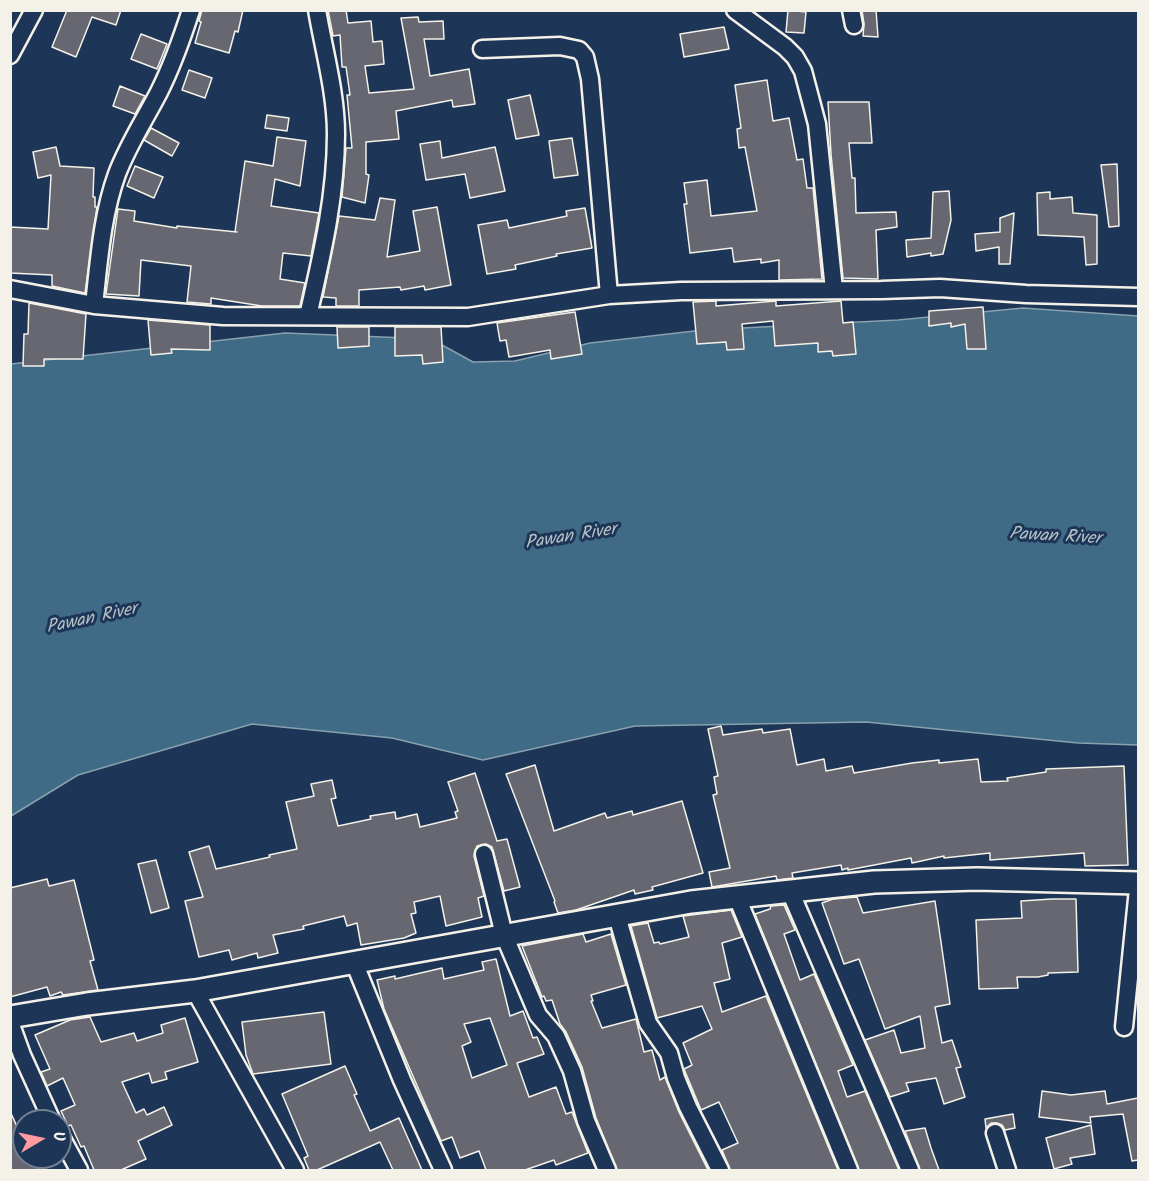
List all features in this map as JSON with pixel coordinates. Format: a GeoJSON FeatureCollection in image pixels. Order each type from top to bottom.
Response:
{"type":"FeatureCollection","features":[{"type":"Feature","properties":{"kind":"main road"},"geometry":{"type":"LineString","coordinates":[[10,1017],[87,1004],[195,991],[691,902],[874,882],[977,879],[1138,883]]}},
{"type":"Feature","properties":{"kind":"street"},"geometry":{"type":"LineString","coordinates":[[10,55],[34,10]]}},
{"type":"Feature","properties":{"kind":"street"},"geometry":{"type":"LineString","coordinates":[[94,305],[99,256],[108,207],[117,175],[128,147],[160,90],[191,10]]}},
{"type":"Feature","properties":{"kind":"street"},"geometry":{"type":"LineString","coordinates":[[308,316],[326,235],[333,185],[336,132],[333,99],[317,10]]}},
{"type":"Feature","properties":{"kind":"street"},"geometry":{"type":"LineString","coordinates":[[735,10],[785,47],[795,57],[803,71],[817,124],[834,290]]}},
{"type":"Feature","properties":{"kind":"street"},"geometry":{"type":"LineString","coordinates":[[482,49],[560,46],[579,50],[585,57],[590,79],[609,295]]}},
{"type":"Feature","properties":{"kind":"street"},"geometry":{"type":"LineString","coordinates":[[10,289],[94,305],[224,316],[468,317],[609,295],[681,291],[958,288],[1026,294],[1138,297]]}},
{"type":"Feature","properties":{"kind":"street"},"geometry":{"type":"LineString","coordinates":[[484,854],[504,935],[538,1015],[562,1048],[572,1071],[586,1120],[608,1170]]}},
{"type":"Feature","properties":{"kind":"street"},"geometry":{"type":"LineString","coordinates":[[1124,1027],[1138,889]]}},
{"type":"Feature","properties":{"kind":"street"},"geometry":{"type":"LineString","coordinates":[[790,891],[910,1170]]}},
{"type":"Feature","properties":{"kind":"street"},"geometry":{"type":"LineString","coordinates":[[737,897],[849,1170]]}},
{"type":"Feature","properties":{"kind":"street"},"geometry":{"type":"LineString","coordinates":[[617,916],[648,1023],[669,1053],[688,1107],[720,1170]]}},
{"type":"Feature","properties":{"kind":"street"},"geometry":{"type":"LineString","coordinates":[[354,962],[402,1080],[443,1170]]}},
{"type":"Feature","properties":{"kind":"street"},"geometry":{"type":"LineString","coordinates":[[195,991],[295,1170]]}},
{"type":"Feature","properties":{"kind":"street"},"geometry":{"type":"LineString","coordinates":[[10,1022],[22,1056],[46,1109]]}},
{"type":"Feature","properties":{"kind":"street"},"geometry":{"type":"LineString","coordinates":[[995,1134],[1007,1170]]}},
{"type":"Feature","properties":{"kind":"water","name":"Pawan River"},"geometry":{"type":"Polygon","coordinates":[[[1023,308],[1138,316],[1138,745],[1078,743],[866,722],[635,726],[483,760],[392,738],[252,724],[78,775],[11,816],[11,364],[285,333],[431,339],[473,362],[515,361],[590,343],[703,330],[898,320],[1023,308]]]}},
{"type":"Feature","properties":{"kind":"building"},"geometry":{"type":"Polygon","coordinates":[[[67,10],[121,10],[116,25],[92,17],[76,57],[52,47],[67,10]]]}},
{"type":"Feature","properties":{"kind":"building"},"geometry":{"type":"Polygon","coordinates":[[[202,10],[243,10],[238,32],[235,31],[229,53],[195,43],[202,10]]]}},
{"type":"Feature","properties":{"kind":"building"},"geometry":{"type":"Polygon","coordinates":[[[328,10],[346,10],[348,23],[371,21],[373,42],[382,41],[384,64],[365,66],[369,93],[414,89],[401,18],[418,17],[419,22],[443,21],[444,39],[424,39],[430,76],[469,69],[475,104],[453,107],[452,100],[396,111],[399,139],[366,142],[366,174],[369,175],[365,203],[342,197],[346,148],[352,148],[347,95],[350,95],[346,67],[342,67],[340,35],[333,36],[328,10]]]}},
{"type":"Feature","properties":{"kind":"building"},"geometry":{"type":"Polygon","coordinates":[[[788,10],[806,12],[804,33],[786,32],[788,10]]]}},
{"type":"Feature","properties":{"kind":"building"},"geometry":{"type":"Polygon","coordinates":[[[862,10],[876,10],[878,37],[863,36],[862,10]]]}},
{"type":"Feature","properties":{"kind":"building"},"geometry":{"type":"Polygon","coordinates":[[[724,27],[729,49],[684,57],[680,34],[724,27]]]}},
{"type":"Feature","properties":{"kind":"building"},"geometry":{"type":"Polygon","coordinates":[[[141,34],[167,44],[157,69],[131,59],[141,34]]]}},
{"type":"Feature","properties":{"kind":"building"},"geometry":{"type":"Polygon","coordinates":[[[189,70],[212,78],[205,98],[182,90],[189,70]]]}},
{"type":"Feature","properties":{"kind":"building"},"geometry":{"type":"Polygon","coordinates":[[[767,80],[773,121],[789,118],[797,160],[803,159],[807,188],[813,188],[822,279],[779,280],[779,260],[761,263],[761,259],[734,262],[732,248],[690,253],[684,183],[707,180],[711,216],[757,211],[745,147],[739,148],[737,129],[741,128],[735,85],[767,80]]]}},
{"type":"Feature","properties":{"kind":"building"},"geometry":{"type":"Polygon","coordinates":[[[120,86],[145,96],[135,114],[113,106],[120,86]]]}},
{"type":"Feature","properties":{"kind":"building"},"geometry":{"type":"Polygon","coordinates":[[[530,95],[539,135],[516,139],[508,100],[530,95]]]}},
{"type":"Feature","properties":{"kind":"building"},"geometry":{"type":"Polygon","coordinates":[[[828,102],[869,102],[872,143],[849,143],[852,178],[855,178],[856,213],[896,212],[897,227],[876,230],[878,279],[843,278],[828,102]]]}},
{"type":"Feature","properties":{"kind":"building"},"geometry":{"type":"Polygon","coordinates":[[[267,115],[289,118],[287,131],[265,128],[267,115]]]}},
{"type":"Feature","properties":{"kind":"building"},"geometry":{"type":"Polygon","coordinates":[[[151,128],[179,143],[172,156],[144,140],[151,128]]]}},
{"type":"Feature","properties":{"kind":"building"},"geometry":{"type":"Polygon","coordinates":[[[277,137],[306,141],[300,186],[275,179],[271,206],[319,213],[311,256],[283,253],[280,279],[305,283],[300,306],[262,306],[211,298],[211,304],[187,302],[191,266],[141,260],[139,296],[106,294],[118,209],[135,211],[134,221],[177,228],[177,226],[235,232],[245,161],[273,166],[277,137]]]}},
{"type":"Feature","properties":{"kind":"building"},"geometry":{"type":"Polygon","coordinates":[[[572,138],[578,175],[554,178],[549,141],[572,138]]]}},
{"type":"Feature","properties":{"kind":"building"},"geometry":{"type":"Polygon","coordinates":[[[440,141],[442,158],[495,147],[505,191],[470,198],[465,174],[426,180],[420,144],[440,141]]]}},
{"type":"Feature","properties":{"kind":"building"},"geometry":{"type":"Polygon","coordinates":[[[56,147],[60,166],[94,168],[93,197],[95,197],[95,207],[97,207],[85,293],[52,286],[52,275],[10,273],[10,227],[48,229],[51,175],[38,178],[33,152],[56,147]]]}},
{"type":"Feature","properties":{"kind":"building"},"geometry":{"type":"Polygon","coordinates":[[[1117,164],[1119,226],[1109,227],[1101,165],[1117,164]]]}},
{"type":"Feature","properties":{"kind":"building"},"geometry":{"type":"Polygon","coordinates":[[[135,166],[163,177],[154,198],[127,186],[135,166]]]}},
{"type":"Feature","properties":{"kind":"building"},"geometry":{"type":"Polygon","coordinates":[[[949,191],[951,220],[943,254],[931,256],[931,253],[907,257],[906,240],[931,238],[933,192],[949,191]]]}},
{"type":"Feature","properties":{"kind":"building"},"geometry":{"type":"Polygon","coordinates":[[[1050,192],[1050,199],[1072,197],[1073,213],[1097,215],[1097,264],[1086,265],[1084,237],[1038,235],[1037,193],[1050,192]]]}},
{"type":"Feature","properties":{"kind":"building"},"geometry":{"type":"Polygon","coordinates":[[[380,198],[395,200],[387,257],[420,251],[413,211],[437,207],[451,285],[425,290],[424,286],[401,290],[400,287],[359,290],[359,306],[336,306],[336,298],[323,297],[339,216],[375,220],[380,198]]]}},
{"type":"Feature","properties":{"kind":"building"},"geometry":{"type":"Polygon","coordinates":[[[585,208],[592,248],[556,254],[557,256],[515,265],[516,269],[487,274],[478,225],[507,220],[509,228],[567,216],[566,211],[585,208]]]}},
{"type":"Feature","properties":{"kind":"building"},"geometry":{"type":"Polygon","coordinates":[[[1014,213],[1010,264],[999,264],[999,247],[976,251],[975,234],[1000,232],[1000,218],[1014,213]]]}},
{"type":"Feature","properties":{"kind":"building"},"geometry":{"type":"Polygon","coordinates":[[[716,301],[716,306],[776,301],[776,306],[841,301],[843,323],[853,322],[856,354],[833,356],[832,351],[818,352],[818,343],[775,346],[773,321],[742,324],[744,349],[727,350],[726,342],[697,344],[693,302],[716,301]]]}},
{"type":"Feature","properties":{"kind":"building"},"geometry":{"type":"Polygon","coordinates":[[[29,303],[86,314],[83,359],[44,359],[44,366],[23,366],[24,334],[28,334],[29,303]]]}},
{"type":"Feature","properties":{"kind":"building"},"geometry":{"type":"Polygon","coordinates":[[[983,307],[986,349],[967,349],[965,324],[951,327],[951,323],[929,326],[929,311],[983,307]]]}},
{"type":"Feature","properties":{"kind":"building"},"geometry":{"type":"Polygon","coordinates":[[[575,312],[582,354],[551,359],[550,350],[509,357],[506,340],[500,341],[497,323],[575,312]]]}},
{"type":"Feature","properties":{"kind":"building"},"geometry":{"type":"Polygon","coordinates":[[[148,320],[210,325],[210,350],[171,349],[172,353],[151,355],[148,320]]]}},
{"type":"Feature","properties":{"kind":"building"},"geometry":{"type":"Polygon","coordinates":[[[337,327],[369,327],[369,346],[338,348],[337,327]]]}},
{"type":"Feature","properties":{"kind":"building"},"geometry":{"type":"Polygon","coordinates":[[[395,327],[441,327],[443,362],[423,364],[422,355],[395,356],[395,327]]]}},
{"type":"Feature","properties":{"kind":"building"},"geometry":{"type":"Polygon","coordinates":[[[721,726],[723,735],[762,729],[763,733],[790,729],[797,765],[824,759],[826,771],[852,766],[854,773],[912,763],[978,759],[981,782],[1008,781],[1007,778],[1046,772],[1046,769],[1124,766],[1128,865],[1085,866],[1084,853],[990,860],[990,853],[944,858],[944,856],[912,863],[911,858],[848,870],[848,868],[842,870],[841,865],[792,873],[793,878],[777,880],[776,876],[712,887],[709,872],[730,868],[713,795],[717,794],[714,777],[718,776],[708,729],[721,726]]]}},
{"type":"Feature","properties":{"kind":"building"},"geometry":{"type":"Polygon","coordinates":[[[535,765],[554,831],[605,813],[607,818],[632,811],[633,815],[682,801],[703,873],[652,887],[653,890],[635,894],[634,890],[576,910],[558,913],[506,774],[535,765]]]}},
{"type":"Feature","properties":{"kind":"building"},"geometry":{"type":"Polygon","coordinates":[[[475,773],[497,841],[507,839],[520,887],[504,891],[492,847],[486,844],[477,846],[474,856],[484,896],[478,898],[482,917],[446,926],[440,896],[414,902],[416,913],[411,914],[416,933],[404,938],[361,945],[357,923],[347,926],[344,916],[303,926],[304,929],[273,935],[278,953],[258,958],[257,953],[232,960],[229,950],[199,957],[185,901],[203,897],[189,852],[209,846],[216,869],[297,849],[286,802],[314,796],[311,784],[332,780],[336,798],[331,799],[338,826],[371,819],[370,816],[395,812],[396,819],[417,814],[420,827],[457,818],[455,812],[458,811],[448,782],[475,773]]]}},
{"type":"Feature","properties":{"kind":"building"},"geometry":{"type":"Polygon","coordinates":[[[156,860],[169,908],[151,913],[138,864],[156,860]]]}},
{"type":"Feature","properties":{"kind":"building"},"geometry":{"type":"Polygon","coordinates":[[[47,879],[49,886],[74,880],[94,960],[90,961],[98,990],[63,995],[61,992],[50,996],[47,987],[10,997],[10,888],[47,879]]]}},
{"type":"Feature","properties":{"kind":"building"},"geometry":{"type":"Polygon","coordinates":[[[857,897],[863,913],[935,901],[950,1004],[935,1007],[942,1043],[952,1040],[961,1067],[956,1068],[965,1097],[944,1104],[936,1078],[906,1083],[909,1091],[890,1097],[865,1040],[894,1030],[901,1053],[925,1048],[920,1016],[885,1029],[859,959],[844,964],[822,903],[833,899],[857,897]]]}},
{"type":"Feature","properties":{"kind":"building"},"geometry":{"type":"Polygon","coordinates":[[[1076,899],[1078,972],[1017,977],[1018,988],[979,989],[976,920],[1022,918],[1021,901],[1076,899]]]}},
{"type":"Feature","properties":{"kind":"building"},"geometry":{"type":"Polygon","coordinates":[[[784,905],[795,930],[784,934],[800,980],[814,974],[853,1065],[838,1071],[847,1097],[865,1091],[899,1170],[859,1170],[755,914],[770,909],[771,906],[784,905]]]}},
{"type":"Feature","properties":{"kind":"building"},"geometry":{"type":"Polygon","coordinates":[[[731,910],[742,937],[722,943],[730,979],[714,983],[722,1012],[766,996],[838,1170],[730,1170],[722,1150],[738,1143],[719,1102],[701,1110],[684,1069],[692,1065],[683,1043],[712,1029],[702,1006],[657,1018],[631,926],[648,923],[654,943],[659,942],[660,944],[689,937],[683,916],[731,910]]]}},
{"type":"Feature","properties":{"kind":"building"},"geometry":{"type":"Polygon","coordinates":[[[583,934],[586,942],[611,934],[626,985],[591,995],[593,1001],[591,1001],[602,1028],[636,1019],[644,1052],[652,1050],[660,1080],[665,1077],[679,1112],[708,1170],[617,1170],[596,1118],[582,1067],[560,1024],[552,1000],[546,1001],[544,996],[542,997],[522,946],[583,934]]]}},
{"type":"Feature","properties":{"kind":"building"},"geometry":{"type":"Polygon","coordinates":[[[496,959],[510,1016],[523,1011],[533,1038],[537,1037],[544,1054],[517,1063],[529,1097],[556,1087],[566,1114],[572,1112],[588,1153],[556,1165],[554,1160],[525,1170],[486,1170],[479,1151],[460,1158],[452,1137],[441,1141],[384,1009],[377,980],[395,976],[395,979],[442,968],[444,979],[484,970],[482,962],[496,959]],[[490,1018],[464,1024],[471,1042],[462,1046],[472,1078],[507,1065],[490,1018]]]}},
{"type":"Feature","properties":{"kind":"building"},"geometry":{"type":"Polygon","coordinates":[[[324,1012],[331,1064],[253,1074],[246,1055],[242,1022],[324,1012]]]}},
{"type":"Feature","properties":{"kind":"building"},"geometry":{"type":"Polygon","coordinates":[[[90,1017],[101,1042],[134,1033],[137,1041],[163,1033],[161,1025],[185,1018],[198,1062],[165,1072],[167,1079],[152,1083],[149,1073],[122,1082],[136,1113],[144,1109],[147,1115],[164,1107],[172,1125],[138,1141],[146,1159],[121,1170],[94,1170],[84,1146],[81,1147],[72,1127],[72,1109],[66,1109],[75,1105],[63,1078],[47,1086],[41,1072],[50,1069],[35,1035],[70,1020],[90,1017]]]}},
{"type":"Feature","properties":{"kind":"building"},"geometry":{"type":"Polygon","coordinates":[[[345,1066],[357,1094],[354,1095],[370,1131],[399,1118],[422,1170],[393,1170],[380,1142],[317,1170],[309,1170],[304,1158],[308,1156],[282,1094],[345,1066]]]}},
{"type":"Feature","properties":{"kind":"building"},"geometry":{"type":"Polygon","coordinates":[[[1042,1091],[1071,1095],[1105,1091],[1107,1104],[1138,1098],[1138,1160],[1132,1161],[1123,1114],[1090,1117],[1091,1123],[1039,1117],[1042,1091]]]}},
{"type":"Feature","properties":{"kind":"building"},"geometry":{"type":"Polygon","coordinates":[[[10,1111],[12,1115],[12,1169],[40,1170],[10,1170],[10,1111]]]}},
{"type":"Feature","properties":{"kind":"building"},"geometry":{"type":"Polygon","coordinates":[[[1013,1114],[1015,1128],[1005,1130],[1002,1125],[991,1123],[986,1128],[985,1119],[1013,1114]]]}},
{"type":"Feature","properties":{"kind":"building"},"geometry":{"type":"Polygon","coordinates":[[[1091,1125],[1095,1154],[1070,1158],[1072,1164],[1054,1169],[1046,1138],[1091,1125]]]}},
{"type":"Feature","properties":{"kind":"building"},"geometry":{"type":"Polygon","coordinates":[[[925,1128],[939,1170],[920,1170],[905,1131],[925,1128]]]}}]}
